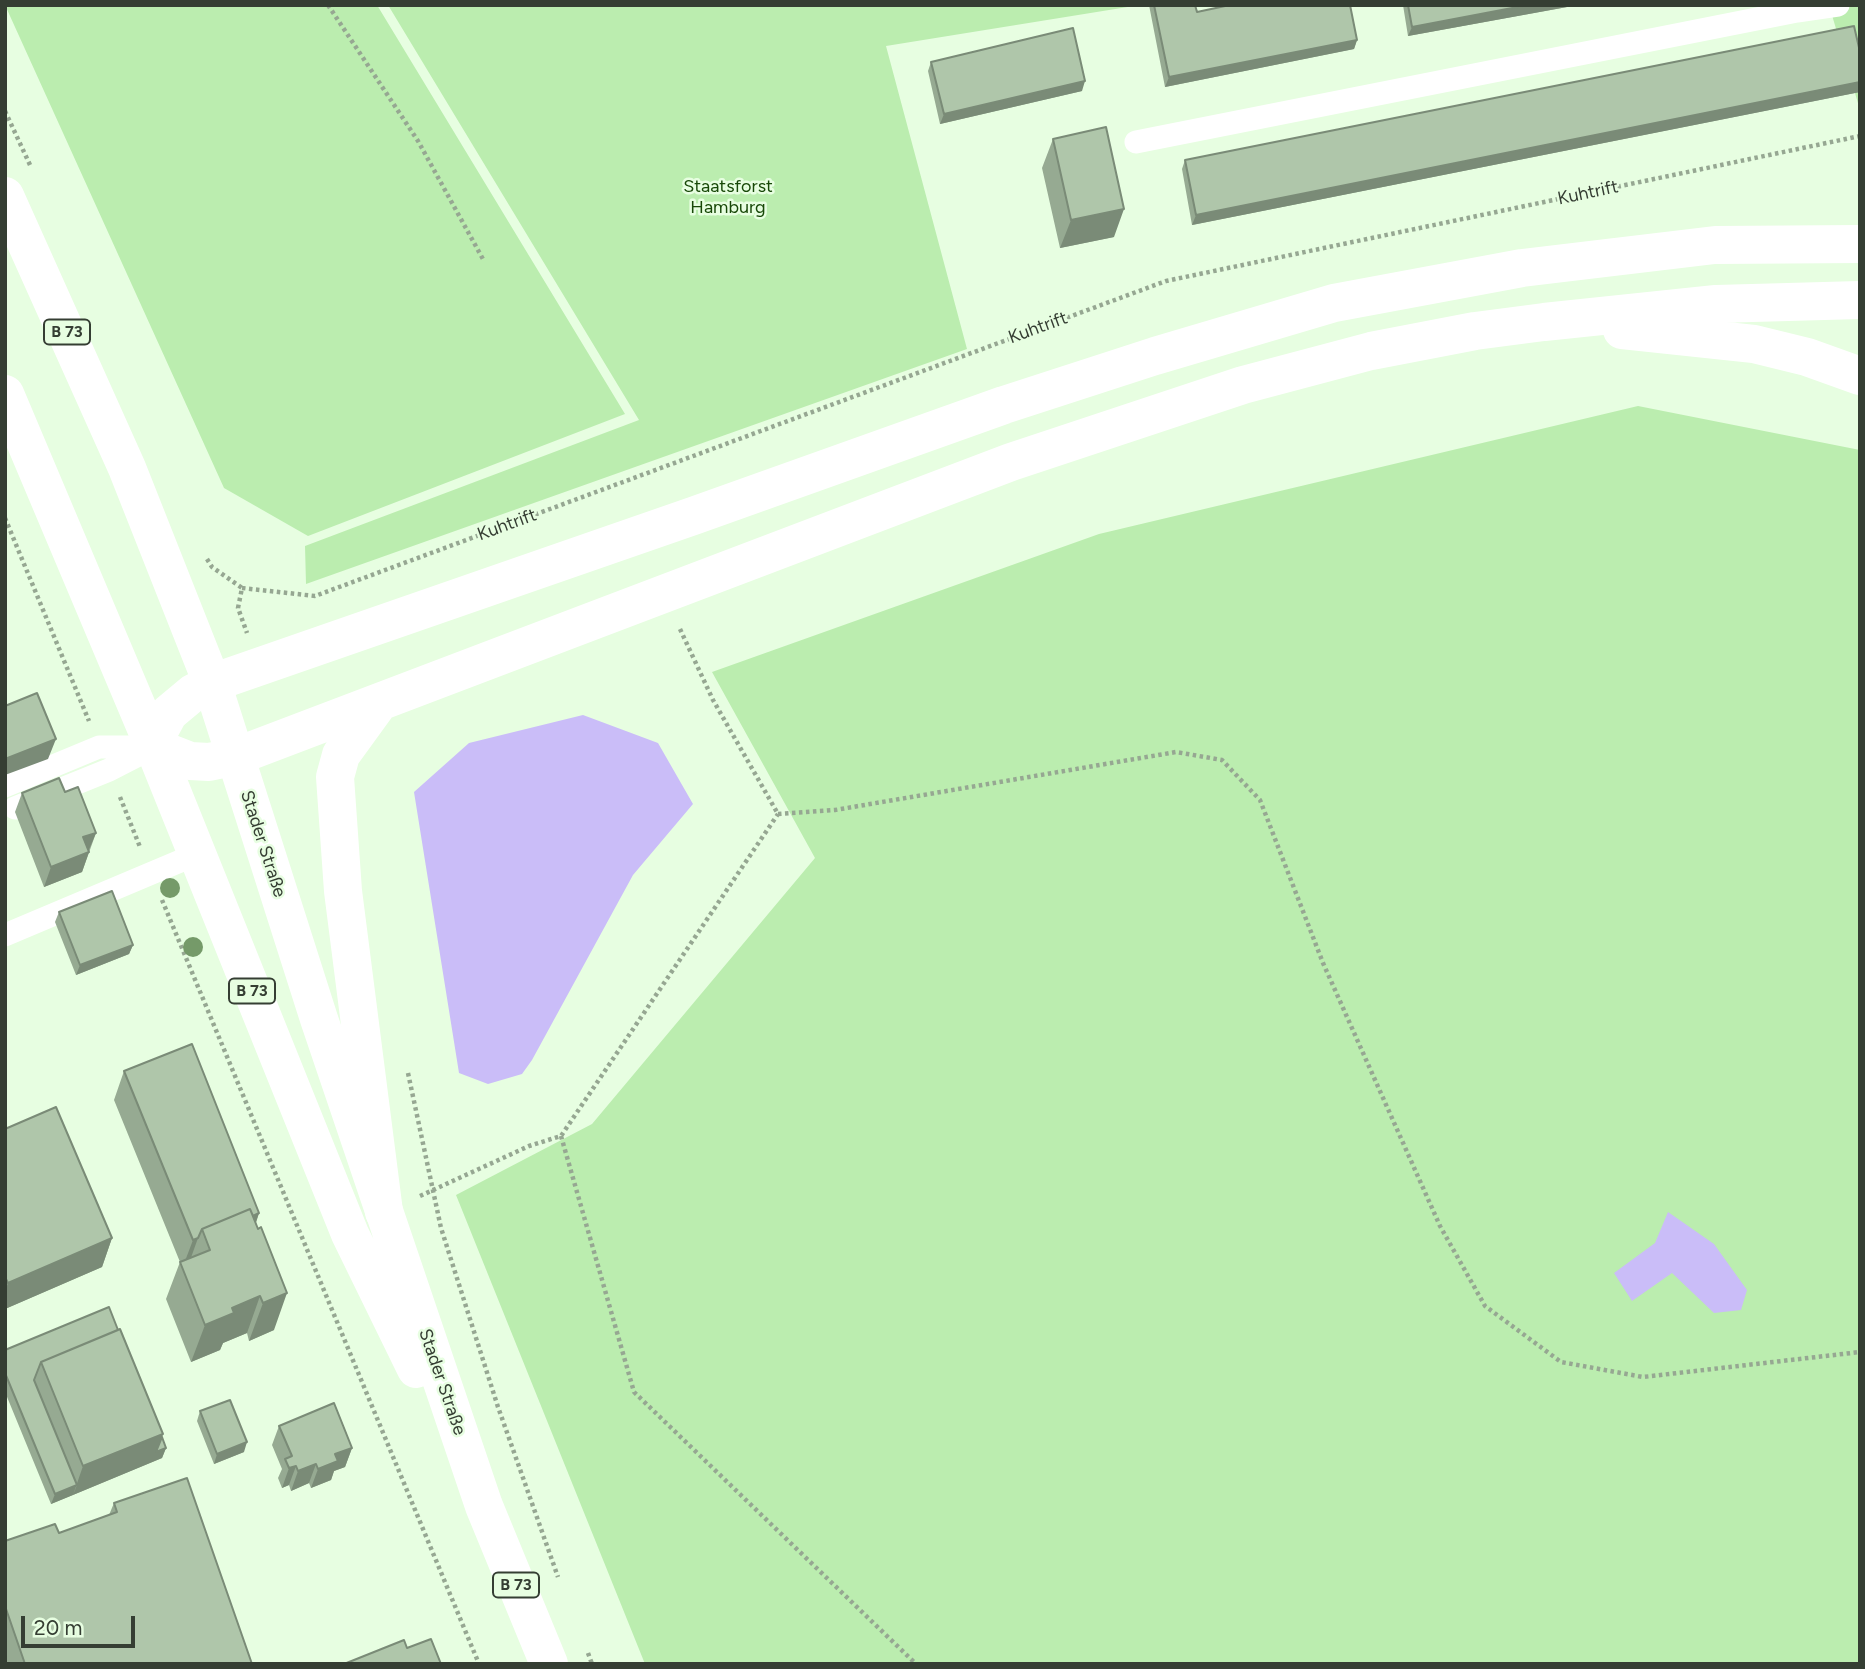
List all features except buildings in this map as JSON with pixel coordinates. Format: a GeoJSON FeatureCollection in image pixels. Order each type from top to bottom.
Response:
{"type":"FeatureCollection","features":[{"type":"Feature","properties":{"kind":"main road","name":"Stader Straße"},"geometry":{"type":"LineString","coordinates":[[5,196],[127,468],[212,683],[319,1019],[484,1506],[549,1664]]}},
{"type":"Feature","properties":{"kind":"main road"},"geometry":{"type":"LineString","coordinates":[[1819,243],[1860,239]]}},
{"type":"Feature","properties":{"kind":"main road"},"geometry":{"type":"LineString","coordinates":[[1860,244],[1715,246],[1522,268],[1334,303],[1155,356],[1004,405],[212,683],[192,693],[170,713],[157,735],[154,747],[190,761],[209,762],[236,757],[1011,463],[1243,385],[1371,351],[1475,331],[1716,304],[1860,300]]}},
{"type":"Feature","properties":{"kind":"main road"},"geometry":{"type":"LineString","coordinates":[[1544,322],[1754,344],[1807,356],[1860,376]]}},
{"type":"Feature","properties":{"kind":"main road","name":"Stader Straße"},"geometry":{"type":"LineString","coordinates":[[5,394],[154,747],[350,1234],[484,1506]]}},
{"type":"Feature","properties":{"kind":"main road"},"geometry":{"type":"LineString","coordinates":[[378,704],[341,755],[335,777],[343,891],[384,1212]]}},
{"type":"Feature","properties":{"kind":"lane"},"geometry":{"type":"LineString","coordinates":[[1136,142],[1838,5]]}},
{"type":"Feature","properties":{"kind":"lane"},"geometry":{"type":"LineString","coordinates":[[5,786],[99,747],[154,747]]}},
{"type":"Feature","properties":{"kind":"lane"},"geometry":{"type":"LineString","coordinates":[[15,808],[109,770],[154,747]]}},
{"type":"Feature","properties":{"kind":"lane"},"geometry":{"type":"LineString","coordinates":[[5,935],[197,854]]}},
{"type":"Feature","properties":{"kind":"path"},"geometry":{"type":"LineString","coordinates":[[328,5],[418,141],[484,261]]}},
{"type":"Feature","properties":{"kind":"path","name":"Kuhtrift"},"geometry":{"type":"LineString","coordinates":[[242,588],[315,596],[1166,281],[1860,136]]}},
{"type":"Feature","properties":{"kind":"path"},"geometry":{"type":"LineString","coordinates":[[5,517],[99,747]]}},
{"type":"Feature","properties":{"kind":"path"},"geometry":{"type":"LineString","coordinates":[[664,593],[713,700],[778,814]]}},
{"type":"Feature","properties":{"kind":"path"},"geometry":{"type":"LineString","coordinates":[[778,814],[835,810],[1176,752],[1222,760],[1260,800],[1323,963],[1351,1026],[1440,1226],[1485,1306],[1561,1362],[1643,1377],[1860,1352]]}},
{"type":"Feature","properties":{"kind":"path"},"geometry":{"type":"LineString","coordinates":[[109,770],[479,1664]]}},
{"type":"Feature","properties":{"kind":"path"},"geometry":{"type":"LineString","coordinates":[[384,1212],[529,1146],[561,1136],[778,814]]}},
{"type":"Feature","properties":{"kind":"path"},"geometry":{"type":"LineString","coordinates":[[405,1060],[440,1228],[498,1407],[559,1578]]}},
{"type":"Feature","properties":{"kind":"path"},"geometry":{"type":"LineString","coordinates":[[561,1136],[634,1392],[916,1664]]}},
{"type":"Feature","properties":{"kind":"path"},"geometry":{"type":"LineString","coordinates":[[587,1652],[592,1664]]}},
{"type":"Feature","properties":{"kind":"green space"},"geometry":{"type":"Polygon","coordinates":[[[5,5],[377,5],[625,414],[308,536],[224,488],[5,5]]]}},
{"type":"Feature","properties":{"kind":"green space","name":"Staatsforst Hamburg"},"geometry":{"type":"Polygon","coordinates":[[[388,5],[1140,5],[886,46],[967,349],[306,584],[305,546],[639,420],[388,5]]]}},
{"type":"Feature","properties":{"kind":"green space"},"geometry":{"type":"Polygon","coordinates":[[[1829,5],[1860,5],[1860,110],[1829,5]]]}},
{"type":"Feature","properties":{"kind":"green space"},"geometry":{"type":"Polygon","coordinates":[[[1638,406],[1860,450],[1860,1664],[645,1664],[456,1195],[592,1124],[815,858],[712,672],[1099,534],[1638,406]]]}},
{"type":"Feature","properties":{"kind":"shaded area"},"geometry":{"type":"Polygon","coordinates":[[[583,715],[658,743],[693,804],[633,875],[522,1074],[488,1084],[459,1073],[414,792],[469,743],[583,715]]]}},
{"type":"Feature","properties":{"kind":"shaded area"},"geometry":{"type":"Polygon","coordinates":[[[1668,1212],[1714,1244],[1747,1290],[1741,1310],[1714,1313],[1672,1273],[1632,1301],[1614,1273],[1655,1243],[1668,1212]]]}}]}
